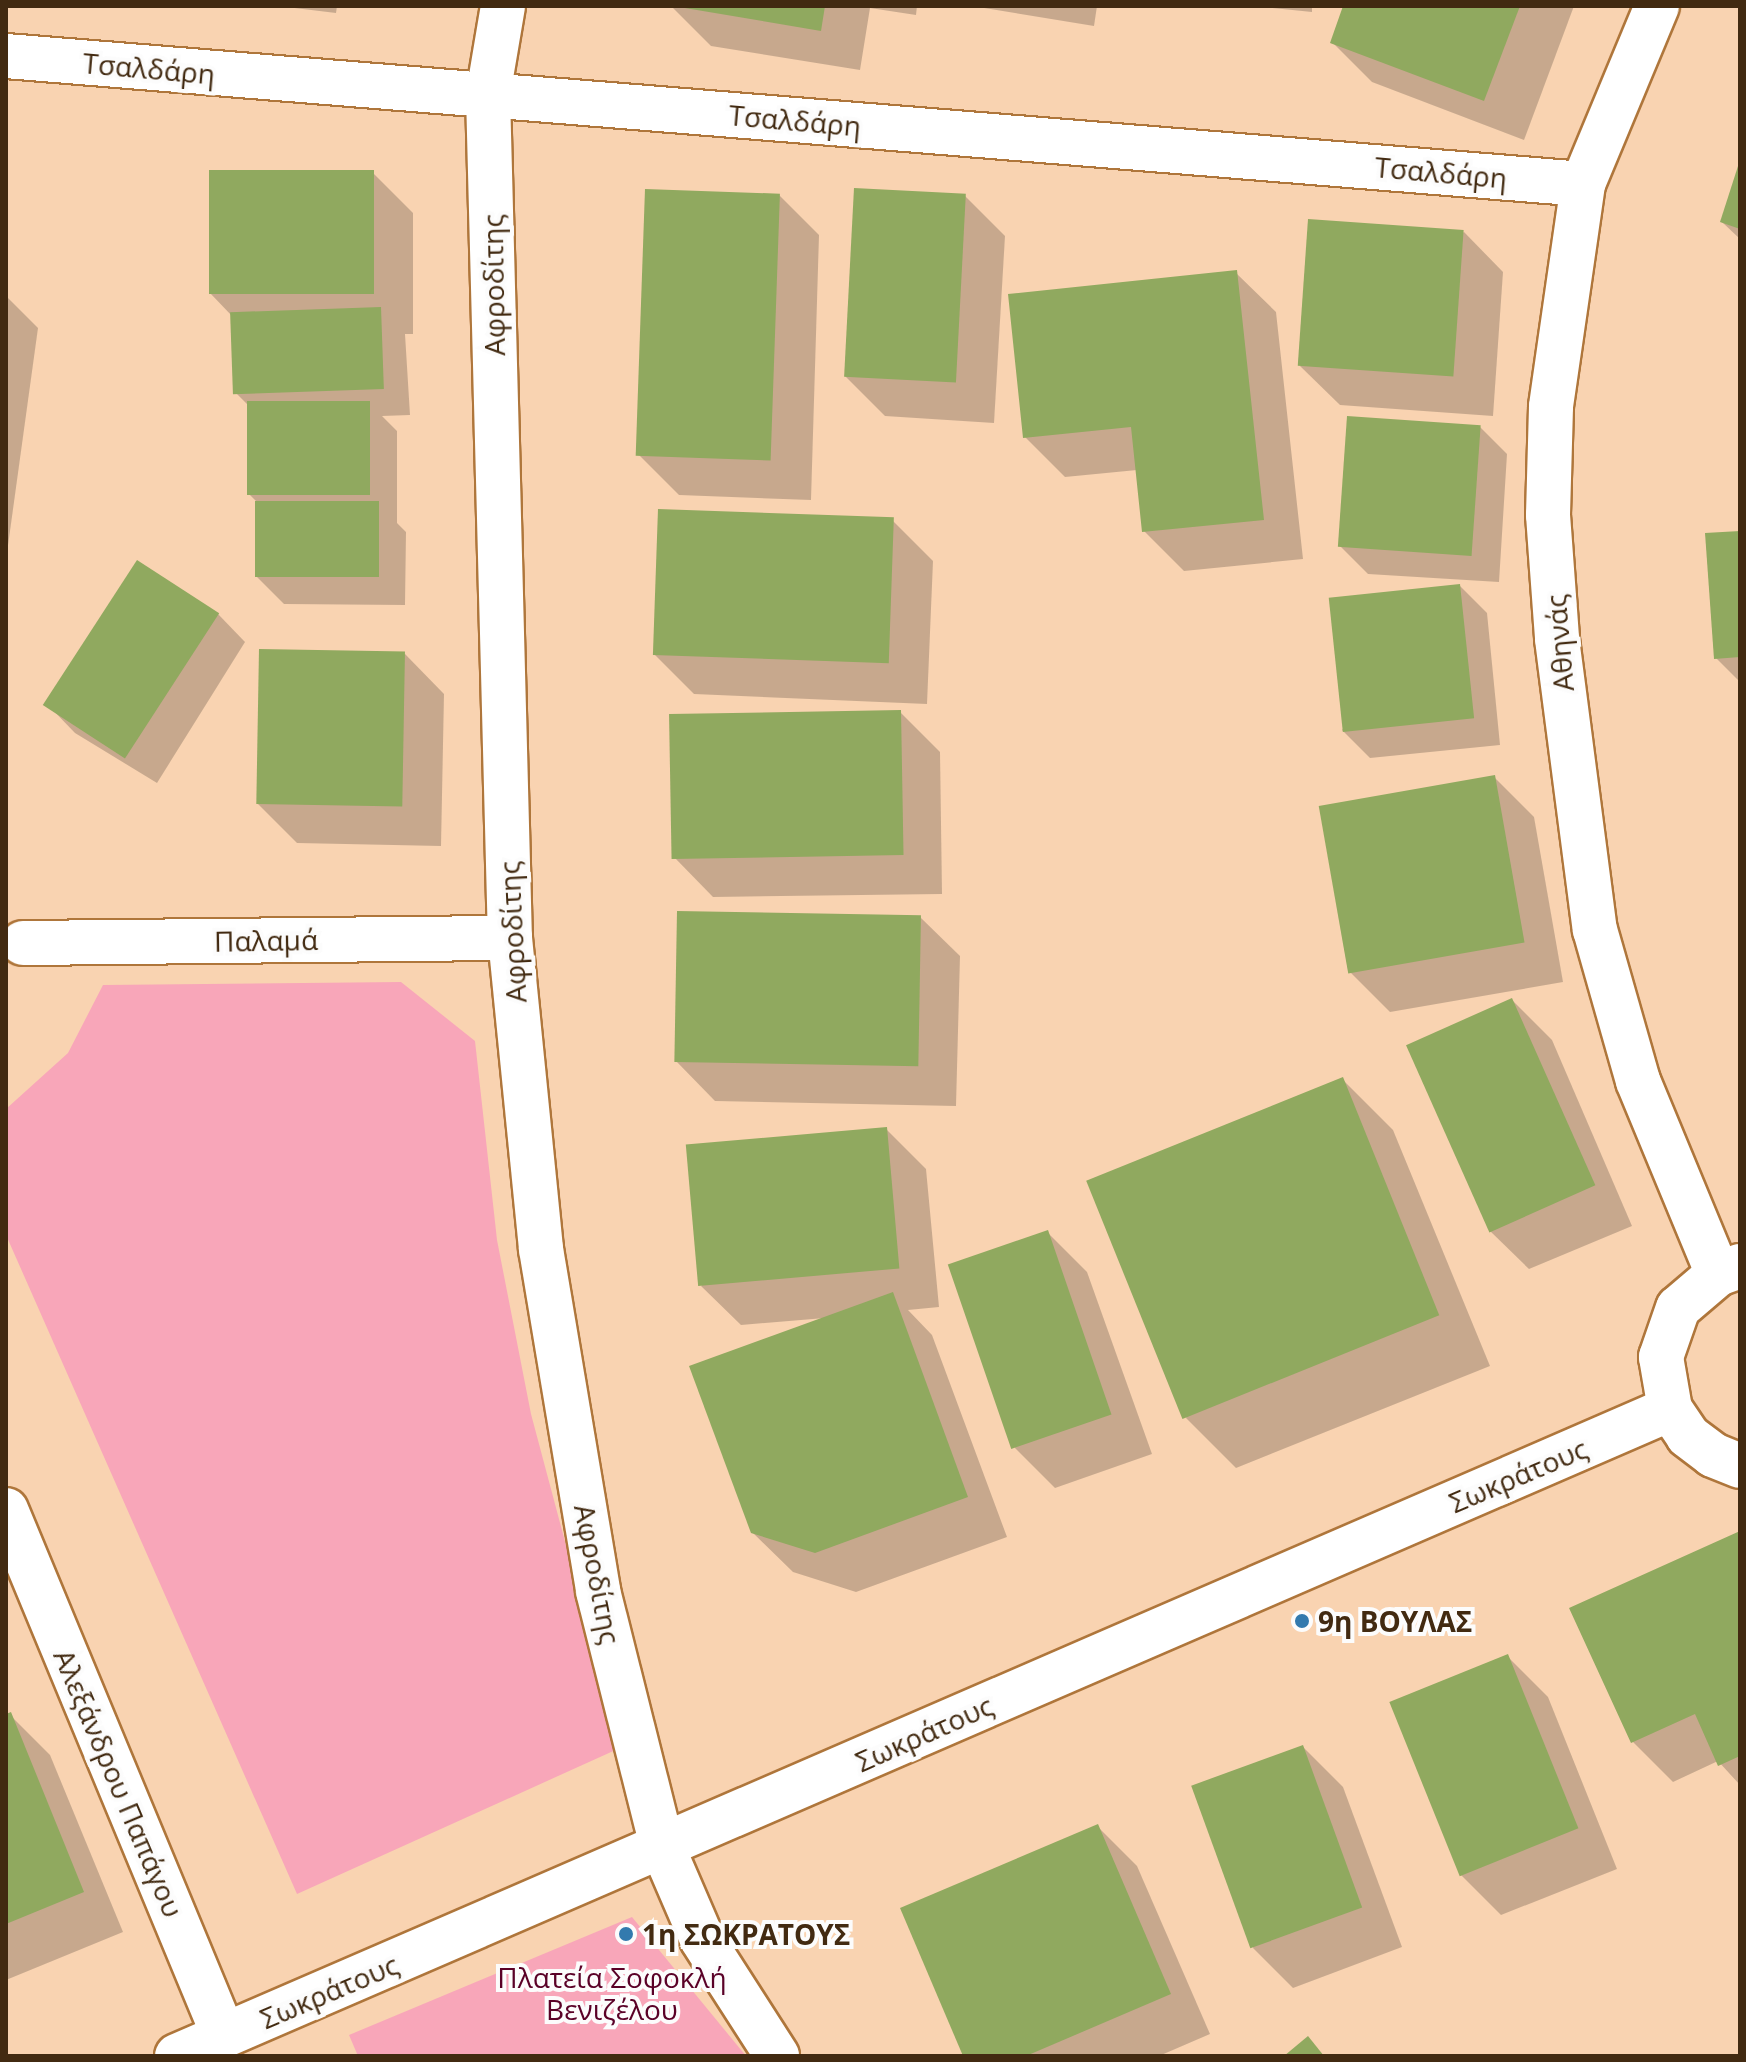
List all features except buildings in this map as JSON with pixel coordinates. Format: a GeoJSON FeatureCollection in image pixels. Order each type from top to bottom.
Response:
{"type":"FeatureCollection","features":[{"type":"Feature","properties":{"kind":"street","name":"Αφροδίτης"},"geometry":{"type":"LineString","coordinates":[[503,6],[488,95],[510,938],[541,1249],[598,1591],[662,1846],[702,1939],[777,2056]]}},
{"type":"Feature","properties":{"kind":"street","name":"Αθηνάς"},"geometry":{"type":"LineString","coordinates":[[1657,6],[1583,184],[1551,407],[1548,515],[1574,786],[1595,930],[1638,1081],[1729,1270]]}},
{"type":"Feature","properties":{"kind":"street","name":"Τσαλδάρη"},"geometry":{"type":"LineString","coordinates":[[6,56],[1583,184]]}},
{"type":"Feature","properties":{"kind":"street","name":"Παλαμά"},"geometry":{"type":"LineString","coordinates":[[23,943],[510,938]]}},
{"type":"Feature","properties":{"kind":"street"},"geometry":{"type":"LineString","coordinates":[[1729,1270],[1678,1308],[1666,1332],[1663,1384],[1670,1409],[1688,1436],[1713,1455],[1740,1466]]}},
{"type":"Feature","properties":{"kind":"street","name":"Σωκράτους"},"geometry":{"type":"LineString","coordinates":[[177,2056],[228,2046],[662,1846],[1670,1409]]}},
{"type":"Feature","properties":{"kind":"street","name":"Αλεξάνδρου Παπάγου"},"geometry":{"type":"LineString","coordinates":[[6,1510],[228,2046]]}},
{"type":"Feature","properties":{"kind":"green space"},"geometry":{"type":"Polygon","coordinates":[[[401,982],[475,1041],[497,1240],[531,1414],[620,1748],[297,1894],[6,1235],[6,1109],[68,1053],[103,985],[401,982]]]}},
{"type":"Feature","properties":{"kind":"green space","name":"Πλατεία Σοφοκλή Βενιζέλου"},"geometry":{"type":"Polygon","coordinates":[[[632,1917],[746,2056],[358,2056],[349,2035],[632,1917]]]}},
{"type":"Feature","properties":{"kind":"place","name":"9η ΒΟΥΛΑΣ"},"geometry":{"type":"Point","coordinates":[1302,1621]}},
{"type":"Feature","properties":{"kind":"place","name":"1η ΣΩΚΡΑΤΟΥΣ"},"geometry":{"type":"Point","coordinates":[626,1934]}}]}
